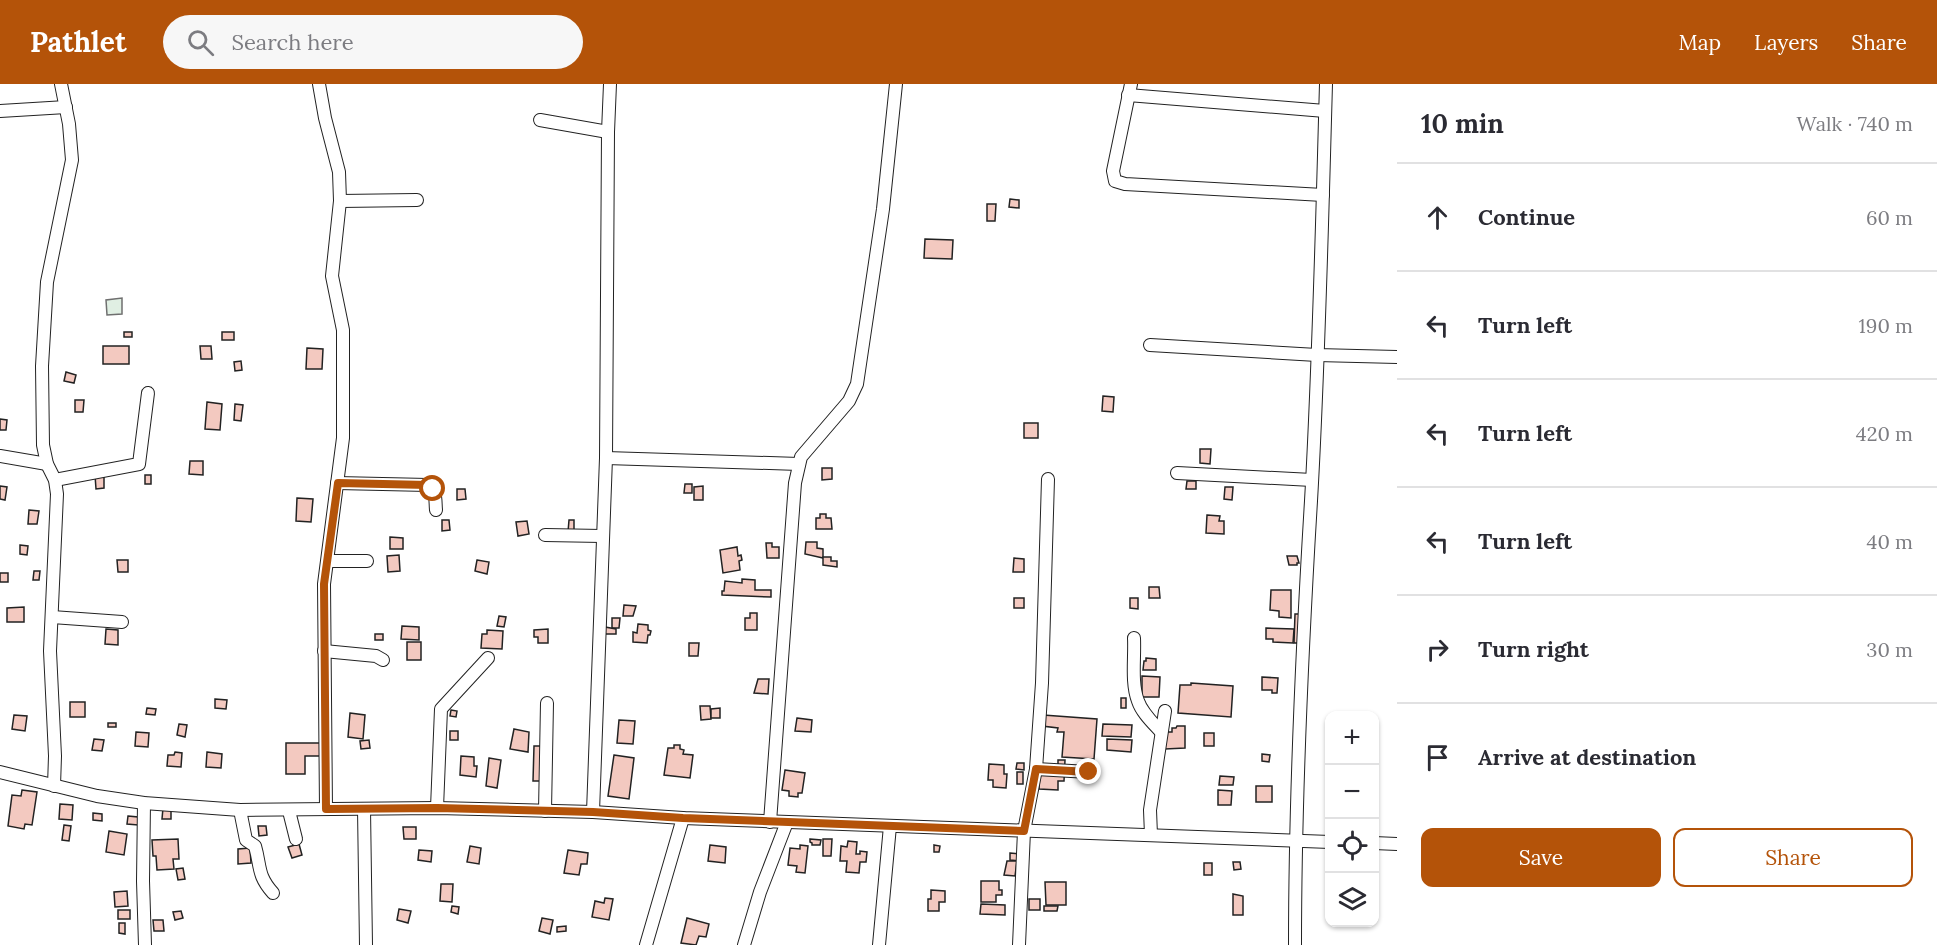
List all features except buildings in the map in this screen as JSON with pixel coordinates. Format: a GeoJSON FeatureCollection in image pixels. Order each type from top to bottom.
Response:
{"type":"FeatureCollection","features":[{"type":"Feature","properties":{"kind":"street"},"geometry":{"type":"LineString","coordinates":[[54,786],[55,756],[50,651],[57,494],[55,480],[47,464],[43,445],[42,366],[47,282],[72,160],[69,124],[61,84]]}},
{"type":"Feature","properties":{"kind":"street"},"geometry":{"type":"LineString","coordinates":[[320,84],[325,118],[339,172],[340,201],[332,276],[344,330],[343,438],[324,584],[326,809]]}},
{"type":"Feature","properties":{"kind":"street"},"geometry":{"type":"LineString","coordinates":[[593,812],[606,458],[610,84]]}},
{"type":"Feature","properties":{"kind":"street"},"geometry":{"type":"LineString","coordinates":[[770,822],[795,483],[801,457],[849,401],[856,384],[883,209],[896,84]]}},
{"type":"Feature","properties":{"kind":"street"},"geometry":{"type":"LineString","coordinates":[[1295,945],[1298,735],[1312,480],[1326,84]]}},
{"type":"Feature","properties":{"kind":"street"},"geometry":{"type":"LineString","coordinates":[[1323,195],[1125,184],[1115,181],[1113,171],[1130,89],[1325,111]]}},
{"type":"Feature","properties":{"kind":"street"},"geometry":{"type":"LineString","coordinates":[[0,111],[66,107]]}},
{"type":"Feature","properties":{"kind":"street"},"geometry":{"type":"LineString","coordinates":[[540,120],[608,132]]}},
{"type":"Feature","properties":{"kind":"street"},"geometry":{"type":"LineString","coordinates":[[340,201],[417,200]]}},
{"type":"Feature","properties":{"kind":"street"},"geometry":{"type":"LineString","coordinates":[[1150,345],[1317,355],[1397,357]]}},
{"type":"Feature","properties":{"kind":"street"},"geometry":{"type":"LineString","coordinates":[[55,480],[139,464],[148,393]]}},
{"type":"Feature","properties":{"kind":"street"},"geometry":{"type":"LineString","coordinates":[[0,456],[47,464]]}},
{"type":"Feature","properties":{"kind":"street"},"geometry":{"type":"LineString","coordinates":[[606,458],[799,464]]}},
{"type":"Feature","properties":{"kind":"street"},"geometry":{"type":"LineString","coordinates":[[1177,472],[1312,480]]}},
{"type":"Feature","properties":{"kind":"street"},"geometry":{"type":"LineString","coordinates":[[1019,945],[1024,831],[1036,769],[1042,683],[1048,479]]}},
{"type":"Feature","properties":{"kind":"street"},"geometry":{"type":"LineString","coordinates":[[338,483],[428,485],[435,494],[436,510]]}},
{"type":"Feature","properties":{"kind":"street"},"geometry":{"type":"LineString","coordinates":[[545,535],[602,536]]}},
{"type":"Feature","properties":{"kind":"street"},"geometry":{"type":"LineString","coordinates":[[328,561],[367,561]]}},
{"type":"Feature","properties":{"kind":"street"},"geometry":{"type":"LineString","coordinates":[[52,617],[122,622]]}},
{"type":"Feature","properties":{"kind":"street"},"geometry":{"type":"LineString","coordinates":[[1134,638],[1138,701],[1161,732]]}},
{"type":"Feature","properties":{"kind":"street"},"geometry":{"type":"LineString","coordinates":[[324,651],[376,656],[383,660]]}},
{"type":"Feature","properties":{"kind":"street"},"geometry":{"type":"LineString","coordinates":[[437,808],[441,709],[488,658]]}},
{"type":"Feature","properties":{"kind":"street"},"geometry":{"type":"LineString","coordinates":[[545,811],[548,703]]}},
{"type":"Feature","properties":{"kind":"street"},"geometry":{"type":"LineString","coordinates":[[1151,835],[1150,810],[1165,711]]}},
{"type":"Feature","properties":{"kind":"street"},"geometry":{"type":"LineString","coordinates":[[1036,769],[1089,772]]}},
{"type":"Feature","properties":{"kind":"street"},"geometry":{"type":"LineString","coordinates":[[0,772],[98,796],[144,803],[240,810],[437,808],[593,812],[770,822],[1325,842]]}},
{"type":"Feature","properties":{"kind":"street"},"geometry":{"type":"LineString","coordinates":[[144,803],[142,881],[145,945]]}},
{"type":"Feature","properties":{"kind":"street"},"geometry":{"type":"LineString","coordinates":[[364,809],[366,945]]}},
{"type":"Feature","properties":{"kind":"street"},"geometry":{"type":"LineString","coordinates":[[240,810],[246,840],[255,846],[259,860],[259,872],[264,884],[273,893]]}},
{"type":"Feature","properties":{"kind":"street"},"geometry":{"type":"LineString","coordinates":[[289,811],[296,839]]}},
{"type":"Feature","properties":{"kind":"street"},"geometry":{"type":"LineString","coordinates":[[646,945],[683,818]]}},
{"type":"Feature","properties":{"kind":"street"},"geometry":{"type":"LineString","coordinates":[[744,945],[760,892],[787,822]]}},
{"type":"Feature","properties":{"kind":"street"},"geometry":{"type":"LineString","coordinates":[[879,945],[890,826]]}},
{"type":"Feature","properties":{"kind":"street"},"geometry":{"type":"LineString","coordinates":[[1379,843],[1397,844]]}},
{"type":"Feature","properties":{"kind":"green space"},"geometry":{"type":"Polygon","coordinates":[[[122,298],[122,314],[107,315],[106,300],[122,298]]]}},
{"type":"Feature","properties":{"kind":"route"},"geometry":{"type":"LineString","coordinates":[[433,489],[428,485],[338,483],[324,584],[326,809],[437,808],[593,812],[683,818],[1024,831],[1036,769],[1089,772]]}}]}
